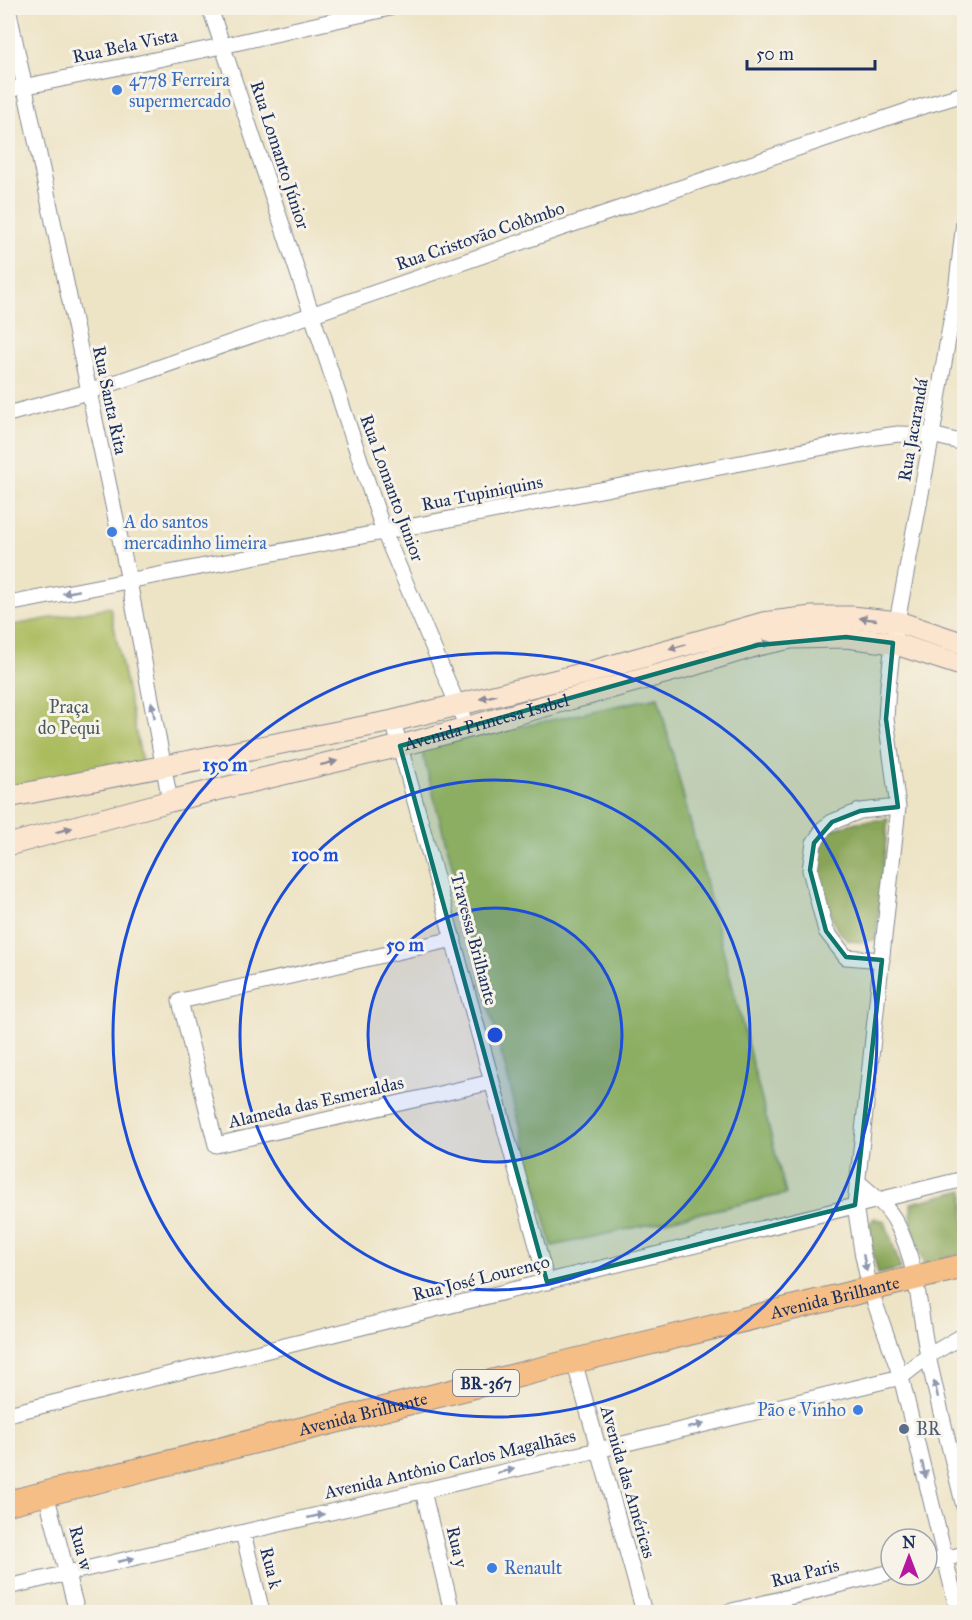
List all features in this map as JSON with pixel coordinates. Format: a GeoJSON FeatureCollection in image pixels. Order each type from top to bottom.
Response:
{"type":"FeatureCollection","features":[{"type":"Feature","properties":{"kind":"main road","name":"Avenida Princesa Isabel"},"geometry":{"type":"LineString","coordinates":[[8,797],[393,721],[590,672],[763,623],[812,617],[852,617],[898,622],[964,644]]}},
{"type":"Feature","properties":{"kind":"main road","name":"Avenida Princesa Isabel"},"geometry":{"type":"LineString","coordinates":[[8,845],[170,801],[400,746],[680,669],[758,645],[791,638],[846,637],[893,643],[964,666]]}},
{"type":"Feature","properties":{"kind":"main road"},"geometry":{"type":"LineString","coordinates":[[297,741],[304,769]]}},
{"type":"Feature","properties":{"kind":"main road","name":"Avenida Brilhante"},"geometry":{"type":"LineString","coordinates":[[8,1503],[964,1266]]}},
{"type":"Feature","properties":{"kind":"street","name":"Rua Santa Rita"},"geometry":{"type":"LineString","coordinates":[[8,8],[129,581],[170,801]]}},
{"type":"Feature","properties":{"kind":"street","name":"Rua Lomanto Júnior"},"geometry":{"type":"LineString","coordinates":[[210,8],[312,315]]}},
{"type":"Feature","properties":{"kind":"street","name":"Rua Bela Vista"},"geometry":{"type":"LineString","coordinates":[[8,90],[222,46],[390,8]]}},
{"type":"Feature","properties":{"kind":"street","name":"Rua Cristovão Colômbo"},"geometry":{"type":"LineString","coordinates":[[8,414],[88,392],[556,230],[907,111],[964,94]]}},
{"type":"Feature","properties":{"kind":"street","name":"Rua Jacarandá"},"geometry":{"type":"LineString","coordinates":[[958,1612],[901,1377],[870,1289],[855,1205],[898,807],[886,719],[888,686],[893,643],[960,292],[964,222]]}},
{"type":"Feature","properties":{"kind":"street","name":"Rua Lomanto Junior"},"geometry":{"type":"LineString","coordinates":[[312,315],[384,532],[467,727]]}},
{"type":"Feature","properties":{"kind":"street","name":"Rua Tupiniquins"},"geometry":{"type":"LineString","coordinates":[[8,604],[832,444],[898,434],[932,435],[964,443]]}},
{"type":"Feature","properties":{"kind":"street","name":"Travessa Brilhante"},"geometry":{"type":"LineString","coordinates":[[393,721],[547,1282]]}},
{"type":"Feature","properties":{"kind":"street"},"geometry":{"type":"LineString","coordinates":[[882,960],[846,957],[826,931],[810,870],[814,843],[824,828],[832,822],[860,811],[898,807]]}},
{"type":"Feature","properties":{"kind":"street","name":"Alameda das Esmeraldas"},"geometry":{"type":"LineString","coordinates":[[454,939],[180,1002],[216,1145],[492,1082]]}},
{"type":"Feature","properties":{"kind":"street","name":"Rua José Lourenço"},"geometry":{"type":"LineString","coordinates":[[8,1414],[964,1179]]}},
{"type":"Feature","properties":{"kind":"street"},"geometry":{"type":"LineString","coordinates":[[857,1181],[878,1199],[896,1221],[906,1241],[915,1278],[928,1356],[964,1507]]}},
{"type":"Feature","properties":{"kind":"street"},"geometry":{"type":"LineString","coordinates":[[901,1377],[928,1356],[964,1335]]}},
{"type":"Feature","properties":{"kind":"street","name":"Avenida das Américas"},"geometry":{"type":"LineString","coordinates":[[574,1361],[644,1612]]}},
{"type":"Feature","properties":{"kind":"street","name":"Avenida Antônio Carlos Magalhães"},"geometry":{"type":"LineString","coordinates":[[8,1587],[901,1377]]}},
{"type":"Feature","properties":{"kind":"street","name":"Rua y"},"geometry":{"type":"LineString","coordinates":[[423,1491],[452,1612]]}},
{"type":"Feature","properties":{"kind":"street","name":"Rua w"},"geometry":{"type":"LineString","coordinates":[[46,1494],[77,1612]]}},
{"type":"Feature","properties":{"kind":"street","name":"Rua k"},"geometry":{"type":"LineString","coordinates":[[243,1533],[262,1612]]}},
{"type":"Feature","properties":{"kind":"street"},"geometry":{"type":"LineString","coordinates":[[939,1560],[964,1554]]}},
{"type":"Feature","properties":{"kind":"street","name":"Rua Paris"},"geometry":{"type":"LineString","coordinates":[[728,1612],[879,1575]]}},
{"type":"Feature","properties":{"kind":"highlighted area"},"geometry":{"type":"Polygon","coordinates":[[[846,637],[893,643],[886,719],[898,807],[860,811],[832,822],[814,843],[810,870],[826,931],[846,957],[882,960],[855,1205],[547,1282],[400,746],[758,645],[846,637]]]}},
{"type":"Feature","properties":{"kind":"green space","name":"Praça do Pequi"},"geometry":{"type":"Polygon","coordinates":[[[110,607],[143,767],[8,793],[8,626],[110,607]]]}},
{"type":"Feature","properties":{"kind":"green space"},"geometry":{"type":"Polygon","coordinates":[[[658,697],[786,1194],[552,1246],[421,748],[658,697]]]}},
{"type":"Feature","properties":{"kind":"green space"},"geometry":{"type":"Polygon","coordinates":[[[888,819],[876,940],[857,942],[847,940],[836,928],[823,891],[818,868],[819,848],[831,830],[856,822],[888,819]]]}},
{"type":"Feature","properties":{"kind":"green space"},"geometry":{"type":"Polygon","coordinates":[[[964,1190],[964,1253],[924,1264],[912,1231],[911,1203],[964,1190]]]}},
{"type":"Feature","properties":{"kind":"green space"},"geometry":{"type":"Polygon","coordinates":[[[874,1218],[885,1221],[901,1269],[878,1274],[870,1240],[869,1224],[874,1218]]]}},
{"type":"Feature","properties":{"kind":"place","name":"4778 Ferreira supermercado"},"geometry":{"type":"Point","coordinates":[117,90]}},
{"type":"Feature","properties":{"kind":"place","name":"A do santos mercadinho limeira"},"geometry":{"type":"Point","coordinates":[112,532]}},
{"type":"Feature","properties":{"kind":"place","name":"Pão e Vinho"},"geometry":{"type":"Point","coordinates":[858,1410]}},
{"type":"Feature","properties":{"kind":"place","name":"BR"},"geometry":{"type":"Point","coordinates":[904,1429]}},
{"type":"Feature","properties":{"kind":"place","name":"Renault"},"geometry":{"type":"Point","coordinates":[492,1568]}}]}
